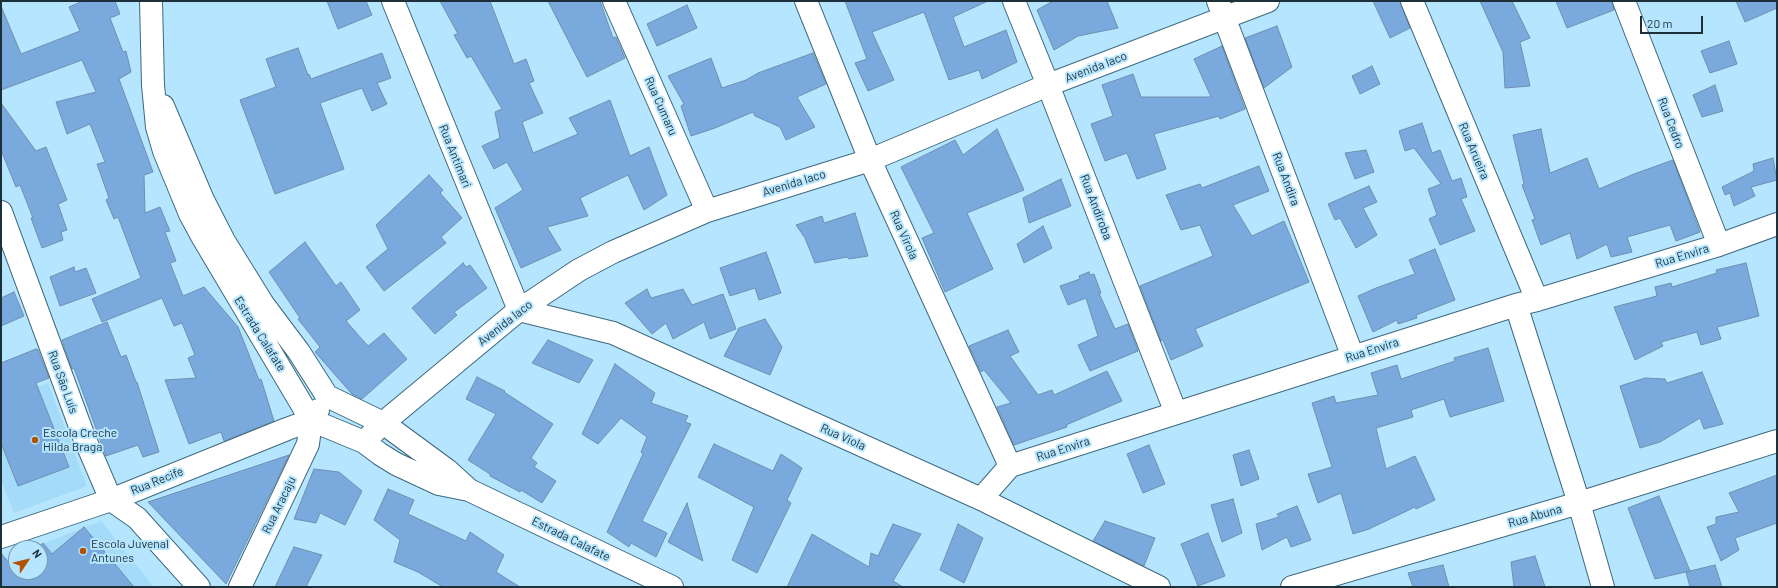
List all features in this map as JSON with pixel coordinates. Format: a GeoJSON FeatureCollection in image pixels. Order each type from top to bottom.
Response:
{"type":"FeatureCollection","features":[{"type":"Feature","properties":{"kind":"street","name":"Estrada Calafate"},"geometry":{"type":"LineString","coordinates":[[151,1],[153,85],[158,127],[164,151],[190,214],[231,288],[311,420],[364,442],[396,464],[439,484],[469,490],[672,587]]}},
{"type":"Feature","properties":{"kind":"street","name":"Rua Antimari"},"geometry":{"type":"LineString","coordinates":[[393,1],[518,310]]}},
{"type":"Feature","properties":{"kind":"street","name":"Rua Cumaru"},"geometry":{"type":"LineString","coordinates":[[614,1],[708,210]]}},
{"type":"Feature","properties":{"kind":"street","name":"Rua Virola"},"geometry":{"type":"LineString","coordinates":[[806,1],[870,160],[1010,466]]}},
{"type":"Feature","properties":{"kind":"street","name":"Rua Andiroba"},"geometry":{"type":"LineString","coordinates":[[1014,1],[1176,413]]}},
{"type":"Feature","properties":{"kind":"street","name":"Avenida Iaco"},"geometry":{"type":"LineString","coordinates":[[364,442],[383,423],[518,310],[579,270],[613,252],[708,210],[870,160],[1222,10],[1268,1]]}},
{"type":"Feature","properties":{"kind":"street","name":"Rua Arueira"},"geometry":{"type":"LineString","coordinates":[[1412,1],[1526,302],[1579,503],[1603,587]]}},
{"type":"Feature","properties":{"kind":"street","name":"Rua Cedro"},"geometry":{"type":"LineString","coordinates":[[1624,1],[1719,244]]}},
{"type":"Feature","properties":{"kind":"street","name":"Rua Andira"},"geometry":{"type":"LineString","coordinates":[[1222,10],[1353,356]]}},
{"type":"Feature","properties":{"kind":"street","name":"Estrada Calafate"},"geometry":{"type":"LineString","coordinates":[[153,85],[203,200],[224,241],[262,304],[299,352],[328,396],[383,423],[447,470],[469,490]]}},
{"type":"Feature","properties":{"kind":"street","name":"Rua São Luís"},"geometry":{"type":"LineString","coordinates":[[1,212],[84,437],[111,500]]}},
{"type":"Feature","properties":{"kind":"street","name":"Rua Envira"},"geometry":{"type":"LineString","coordinates":[[1010,466],[1353,356],[1719,244],[1777,224]]}},
{"type":"Feature","properties":{"kind":"street","name":"Rua Viola"},"geometry":{"type":"LineString","coordinates":[[518,310],[613,333],[981,499],[1159,587]]}},
{"type":"Feature","properties":{"kind":"street"},"geometry":{"type":"LineString","coordinates":[[311,420],[328,396]]}},
{"type":"Feature","properties":{"kind":"street","name":"Rua Recife"},"geometry":{"type":"LineString","coordinates":[[2,532],[111,500],[311,420]]}},
{"type":"Feature","properties":{"kind":"street","name":"Rua Aracaju"},"geometry":{"type":"LineString","coordinates":[[240,587],[308,444],[311,420]]}},
{"type":"Feature","properties":{"kind":"street","name":"Rua Abuna"},"geometry":{"type":"LineString","coordinates":[[1292,587],[1579,503],[1777,441]]}},
{"type":"Feature","properties":{"kind":"street"},"geometry":{"type":"LineString","coordinates":[[981,499],[1010,466]]}},
{"type":"Feature","properties":{"kind":"street"},"geometry":{"type":"LineString","coordinates":[[111,500],[137,518],[199,587]]}},
{"type":"Feature","properties":{"kind":"shaded area","name":"Escola Creche Hilda Braga"},"geometry":{"type":"Polygon","coordinates":[[[48,383],[87,486],[14,513],[1,480],[1,400],[48,383]]]}},
{"type":"Feature","properties":{"kind":"shaded area","name":"Escola Juvenal Antunes"},"geometry":{"type":"Polygon","coordinates":[[[101,521],[154,587],[1,587],[1,560],[8,557],[8,580],[48,580],[48,541],[101,521]]]}},
{"type":"Feature","properties":{"kind":"building"},"geometry":{"type":"Polygon","coordinates":[[[83,1],[115,1],[120,14],[110,18],[123,52],[126,51],[131,72],[119,79],[153,172],[144,175],[145,213],[160,207],[170,231],[165,232],[176,261],[170,263],[183,296],[204,287],[238,327],[259,380],[261,379],[274,421],[224,441],[221,432],[189,444],[165,380],[196,378],[188,358],[195,355],[182,323],[174,326],[162,298],[102,322],[92,299],[141,278],[118,217],[114,219],[106,200],[109,198],[97,164],[105,162],[90,124],[67,134],[56,102],[96,92],[82,60],[1,90],[1,6],[21,54],[80,31],[69,7],[83,1]]]}},
{"type":"Feature","properties":{"kind":"building"},"geometry":{"type":"Polygon","coordinates":[[[327,1],[366,1],[372,15],[338,29],[327,1]]]}},
{"type":"Feature","properties":{"kind":"building"},"geometry":{"type":"Polygon","coordinates":[[[440,1],[490,1],[514,64],[526,59],[534,81],[529,83],[543,113],[522,122],[533,153],[578,134],[569,118],[610,100],[630,156],[649,147],[667,195],[644,210],[628,175],[580,198],[588,216],[547,227],[561,250],[521,268],[495,208],[523,190],[507,162],[494,169],[482,146],[500,138],[495,112],[502,109],[471,56],[467,58],[454,35],[458,34],[440,1]]]}},
{"type":"Feature","properties":{"kind":"building"},"geometry":{"type":"Polygon","coordinates":[[[548,1],[600,1],[613,38],[616,37],[625,58],[587,77],[548,1]]]}},
{"type":"Feature","properties":{"kind":"building"},"geometry":{"type":"Polygon","coordinates":[[[845,1],[988,1],[953,17],[964,47],[1006,30],[1017,62],[982,79],[979,70],[949,80],[924,12],[872,32],[894,80],[868,91],[855,63],[867,59],[845,1]]]}},
{"type":"Feature","properties":{"kind":"building"},"geometry":{"type":"Polygon","coordinates":[[[1053,1],[1107,1],[1118,28],[1078,36],[1054,50],[1037,10],[1053,1]]]}},
{"type":"Feature","properties":{"kind":"building"},"geometry":{"type":"Polygon","coordinates":[[[1373,1],[1400,1],[1410,28],[1390,38],[1373,1]]]}},
{"type":"Feature","properties":{"kind":"building"},"geometry":{"type":"Polygon","coordinates":[[[1480,1],[1512,1],[1530,38],[1520,42],[1530,86],[1505,88],[1503,52],[1480,1]]]}},
{"type":"Feature","properties":{"kind":"building"},"geometry":{"type":"Polygon","coordinates":[[[1556,1],[1612,1],[1614,10],[1567,28],[1556,1]]]}},
{"type":"Feature","properties":{"kind":"building"},"geometry":{"type":"Polygon","coordinates":[[[1736,1],[1777,1],[1777,8],[1745,22],[1736,1]]]}},
{"type":"Feature","properties":{"kind":"building"},"geometry":{"type":"Polygon","coordinates":[[[687,5],[697,28],[657,46],[647,24],[687,5]]]}},
{"type":"Feature","properties":{"kind":"building"},"geometry":{"type":"Polygon","coordinates":[[[1277,26],[1292,67],[1264,88],[1245,38],[1277,26]]]}},
{"type":"Feature","properties":{"kind":"building"},"geometry":{"type":"Polygon","coordinates":[[[1729,41],[1737,64],[1710,73],[1701,51],[1729,41]]]}},
{"type":"Feature","properties":{"kind":"building"},"geometry":{"type":"Polygon","coordinates":[[[1222,46],[1245,109],[1220,119],[1219,116],[1154,134],[1166,169],[1137,179],[1127,153],[1105,161],[1091,124],[1113,116],[1102,85],[1133,74],[1141,97],[1211,97],[1194,59],[1222,46]]]}},
{"type":"Feature","properties":{"kind":"building"},"geometry":{"type":"Polygon","coordinates":[[[298,48],[308,75],[309,74],[311,79],[382,53],[391,78],[377,83],[387,104],[372,111],[362,88],[320,103],[344,169],[275,194],[240,100],[276,87],[266,59],[298,48]]]}},
{"type":"Feature","properties":{"kind":"building"},"geometry":{"type":"Polygon","coordinates":[[[813,53],[826,84],[797,97],[815,127],[786,140],[780,127],[755,116],[753,112],[715,128],[691,136],[681,106],[684,104],[668,76],[711,58],[722,88],[813,53]]]}},
{"type":"Feature","properties":{"kind":"building"},"geometry":{"type":"Polygon","coordinates":[[[1372,66],[1380,84],[1360,94],[1352,76],[1372,66]]]}},
{"type":"Feature","properties":{"kind":"building"},"geometry":{"type":"Polygon","coordinates":[[[1715,85],[1723,111],[1702,117],[1693,95],[1715,85]]]}},
{"type":"Feature","properties":{"kind":"building"},"geometry":{"type":"Polygon","coordinates":[[[1,103],[36,151],[46,147],[67,200],[58,204],[67,230],[61,232],[63,240],[42,248],[31,218],[33,218],[20,185],[16,187],[1,150],[1,103]]]}},
{"type":"Feature","properties":{"kind":"building"},"geometry":{"type":"Polygon","coordinates":[[[1422,123],[1432,153],[1440,150],[1452,181],[1461,178],[1467,197],[1461,199],[1475,231],[1440,245],[1429,219],[1437,215],[1428,189],[1441,184],[1414,148],[1405,151],[1399,131],[1422,123]]]}},
{"type":"Feature","properties":{"kind":"building"},"geometry":{"type":"Polygon","coordinates":[[[997,129],[1024,190],[967,213],[993,269],[945,292],[922,238],[934,233],[901,167],[955,140],[963,155],[997,129]]]}},
{"type":"Feature","properties":{"kind":"building"},"geometry":{"type":"Polygon","coordinates":[[[1541,129],[1550,173],[1587,158],[1599,189],[1673,160],[1700,232],[1676,241],[1670,225],[1627,237],[1632,252],[1611,257],[1607,244],[1577,259],[1570,233],[1541,245],[1532,220],[1535,219],[1522,185],[1524,184],[1513,135],[1541,129]]]}},
{"type":"Feature","properties":{"kind":"building"},"geometry":{"type":"Polygon","coordinates":[[[1366,150],[1374,172],[1355,179],[1345,153],[1366,150]]]}},
{"type":"Feature","properties":{"kind":"building"},"geometry":{"type":"Polygon","coordinates":[[[1773,158],[1777,180],[1751,187],[1755,196],[1734,206],[1730,193],[1725,195],[1722,187],[1754,171],[1753,164],[1773,158]]]}},
{"type":"Feature","properties":{"kind":"building"},"geometry":{"type":"Polygon","coordinates":[[[1259,166],[1269,191],[1233,205],[1252,236],[1284,221],[1309,282],[1195,329],[1203,346],[1171,360],[1163,340],[1161,341],[1140,286],[1213,256],[1200,225],[1181,230],[1166,195],[1200,184],[1202,188],[1259,166]]]}},
{"type":"Feature","properties":{"kind":"building"},"geometry":{"type":"Polygon","coordinates":[[[429,175],[443,190],[440,193],[462,218],[441,237],[446,243],[384,291],[366,267],[388,249],[376,225],[429,175]]]}},
{"type":"Feature","properties":{"kind":"building"},"geometry":{"type":"Polygon","coordinates":[[[1061,179],[1071,206],[1029,223],[1023,198],[1061,179]]]}},
{"type":"Feature","properties":{"kind":"building"},"geometry":{"type":"Polygon","coordinates":[[[1369,186],[1377,202],[1363,208],[1377,235],[1356,248],[1340,218],[1335,220],[1328,204],[1369,186]]]}},
{"type":"Feature","properties":{"kind":"building"},"geometry":{"type":"Polygon","coordinates":[[[855,213],[868,256],[849,259],[847,257],[815,263],[805,238],[796,225],[822,216],[824,223],[855,213]]]}},
{"type":"Feature","properties":{"kind":"building"},"geometry":{"type":"Polygon","coordinates":[[[1043,226],[1052,248],[1024,263],[1017,244],[1043,226]]]}},
{"type":"Feature","properties":{"kind":"building"},"geometry":{"type":"Polygon","coordinates":[[[305,242],[336,286],[341,282],[360,310],[346,321],[368,346],[384,333],[407,359],[362,399],[352,394],[315,352],[320,347],[298,319],[300,318],[269,272],[305,242]]]}},
{"type":"Feature","properties":{"kind":"building"},"geometry":{"type":"Polygon","coordinates":[[[1435,249],[1455,300],[1416,315],[1417,318],[1398,324],[1397,320],[1373,332],[1358,296],[1415,274],[1409,260],[1435,249]]]}},
{"type":"Feature","properties":{"kind":"building"},"geometry":{"type":"Polygon","coordinates":[[[766,252],[781,293],[759,300],[755,288],[730,296],[720,268],[766,252]]]}},
{"type":"Feature","properties":{"kind":"building"},"geometry":{"type":"Polygon","coordinates":[[[463,263],[466,267],[470,265],[487,288],[454,312],[457,315],[435,334],[412,308],[463,263]]]}},
{"type":"Feature","properties":{"kind":"building"},"geometry":{"type":"Polygon","coordinates":[[[1746,263],[1759,316],[1717,327],[1721,339],[1701,345],[1697,332],[1661,342],[1663,346],[1635,360],[1614,307],[1657,296],[1655,287],[1671,283],[1672,287],[1717,273],[1716,270],[1746,263]]]}},
{"type":"Feature","properties":{"kind":"building"},"geometry":{"type":"Polygon","coordinates":[[[74,267],[75,272],[86,268],[96,293],[60,306],[50,277],[74,267]]]}},
{"type":"Feature","properties":{"kind":"building"},"geometry":{"type":"Polygon","coordinates":[[[1089,272],[1090,275],[1094,274],[1101,293],[1099,293],[1115,329],[1128,324],[1138,351],[1090,371],[1078,345],[1098,336],[1086,298],[1068,305],[1060,286],[1080,279],[1079,276],[1089,272]]]}},
{"type":"Feature","properties":{"kind":"building"},"geometry":{"type":"Polygon","coordinates":[[[647,289],[651,298],[683,289],[692,305],[723,294],[736,329],[710,339],[704,322],[673,339],[666,323],[652,334],[625,303],[647,289]]]}},
{"type":"Feature","properties":{"kind":"building"},"geometry":{"type":"Polygon","coordinates":[[[14,292],[24,316],[1,326],[1,298],[14,292]]]}},
{"type":"Feature","properties":{"kind":"building"},"geometry":{"type":"Polygon","coordinates":[[[765,319],[782,347],[770,375],[724,356],[739,328],[765,319]]]}},
{"type":"Feature","properties":{"kind":"building"},"geometry":{"type":"Polygon","coordinates":[[[107,322],[121,357],[126,355],[137,382],[159,452],[143,457],[138,445],[106,456],[74,368],[72,369],[62,340],[107,322]]]}},
{"type":"Feature","properties":{"kind":"building"},"geometry":{"type":"Polygon","coordinates":[[[1008,330],[1019,352],[1010,356],[1038,395],[1052,390],[1054,395],[1107,371],[1122,401],[1066,425],[1067,427],[1014,445],[997,407],[1011,403],[984,370],[981,372],[969,346],[1008,330]]]}},
{"type":"Feature","properties":{"kind":"building"},"geometry":{"type":"Polygon","coordinates":[[[548,340],[593,360],[579,383],[532,363],[548,340]]]}},
{"type":"Feature","properties":{"kind":"building"},"geometry":{"type":"Polygon","coordinates":[[[1488,348],[1504,401],[1450,417],[1444,399],[1411,410],[1413,417],[1376,428],[1386,469],[1415,456],[1435,500],[1416,509],[1415,507],[1369,529],[1353,534],[1341,493],[1318,503],[1308,474],[1332,467],[1312,403],[1334,396],[1336,403],[1378,395],[1371,373],[1397,365],[1401,379],[1455,361],[1454,358],[1488,348]]]}},
{"type":"Feature","properties":{"kind":"building"},"geometry":{"type":"Polygon","coordinates":[[[36,349],[38,350],[49,378],[36,383],[69,467],[18,486],[1,443],[1,363],[36,349]]]}},
{"type":"Feature","properties":{"kind":"building"},"geometry":{"type":"Polygon","coordinates":[[[615,364],[655,393],[651,403],[688,416],[685,422],[691,424],[642,521],[667,533],[656,557],[631,543],[629,547],[607,532],[643,454],[641,452],[647,437],[621,418],[598,444],[582,434],[615,364]]]}},
{"type":"Feature","properties":{"kind":"building"},"geometry":{"type":"Polygon","coordinates":[[[1702,372],[1723,424],[1704,429],[1700,418],[1660,442],[1640,448],[1620,386],[1645,378],[1665,379],[1667,383],[1702,372]]]}},
{"type":"Feature","properties":{"kind":"building"},"geometry":{"type":"Polygon","coordinates":[[[477,377],[505,391],[504,392],[553,424],[531,458],[537,463],[534,467],[556,481],[542,503],[521,490],[520,492],[490,476],[490,474],[468,460],[496,414],[466,399],[477,377]]]}},
{"type":"Feature","properties":{"kind":"building"},"geometry":{"type":"Polygon","coordinates":[[[714,444],[773,471],[781,454],[802,468],[787,500],[791,503],[757,573],[732,560],[754,507],[698,477],[714,444]]]}},
{"type":"Feature","properties":{"kind":"building"},"geometry":{"type":"Polygon","coordinates":[[[1149,445],[1165,484],[1143,493],[1127,454],[1149,445]]]}},
{"type":"Feature","properties":{"kind":"building"},"geometry":{"type":"Polygon","coordinates":[[[1249,450],[1259,479],[1241,486],[1233,455],[1249,450]]]}},
{"type":"Feature","properties":{"kind":"building"},"geometry":{"type":"Polygon","coordinates":[[[289,455],[226,584],[148,502],[289,455]]]}},
{"type":"Feature","properties":{"kind":"building"},"geometry":{"type":"Polygon","coordinates":[[[314,469],[339,472],[362,491],[345,525],[320,513],[316,523],[294,519],[314,469]]]}},
{"type":"Feature","properties":{"kind":"building"},"geometry":{"type":"Polygon","coordinates":[[[1777,475],[1777,523],[1735,538],[1739,550],[1721,561],[1707,527],[1716,524],[1716,517],[1739,512],[1729,493],[1777,475]]]}},
{"type":"Feature","properties":{"kind":"building"},"geometry":{"type":"Polygon","coordinates":[[[388,489],[414,500],[408,514],[466,541],[470,532],[504,555],[496,572],[520,587],[443,587],[418,572],[394,562],[400,540],[374,520],[388,489]]]}},
{"type":"Feature","properties":{"kind":"building"},"geometry":{"type":"Polygon","coordinates":[[[1659,496],[1690,571],[1655,579],[1628,508],[1659,496]]]}},
{"type":"Feature","properties":{"kind":"building"},"geometry":{"type":"Polygon","coordinates":[[[1233,499],[1242,533],[1222,542],[1211,505],[1233,499]]]}},
{"type":"Feature","properties":{"kind":"building"},"geometry":{"type":"Polygon","coordinates":[[[687,503],[694,528],[703,561],[668,542],[687,503]]]}},
{"type":"Feature","properties":{"kind":"building"},"geometry":{"type":"Polygon","coordinates":[[[1297,506],[1311,540],[1291,547],[1287,537],[1262,550],[1256,524],[1279,517],[1277,514],[1297,506]]]}},
{"type":"Feature","properties":{"kind":"building"},"geometry":{"type":"Polygon","coordinates":[[[1105,521],[1155,538],[1144,566],[1093,541],[1105,521]]]}},
{"type":"Feature","properties":{"kind":"building"},"geometry":{"type":"Polygon","coordinates":[[[893,524],[921,534],[893,581],[903,587],[787,587],[812,534],[869,567],[871,553],[878,556],[893,524]]]}},
{"type":"Feature","properties":{"kind":"building"},"geometry":{"type":"Polygon","coordinates":[[[958,524],[983,538],[964,583],[940,570],[958,524]]]}},
{"type":"Feature","properties":{"kind":"building","name":"Escola Juvenal Antunes"},"geometry":{"type":"Polygon","coordinates":[[[84,527],[134,587],[1,587],[1,553],[8,562],[8,580],[48,580],[48,549],[52,554],[84,527]]]}},
{"type":"Feature","properties":{"kind":"building"},"geometry":{"type":"Polygon","coordinates":[[[1208,533],[1225,576],[1198,586],[1181,544],[1208,533]]]}},
{"type":"Feature","properties":{"kind":"building"},"geometry":{"type":"Polygon","coordinates":[[[294,547],[322,555],[306,587],[275,587],[294,547]]]}},
{"type":"Feature","properties":{"kind":"building"},"geometry":{"type":"Polygon","coordinates":[[[1535,556],[1545,587],[1514,587],[1511,562],[1535,556]]]}},
{"type":"Feature","properties":{"kind":"building"},"geometry":{"type":"Polygon","coordinates":[[[1443,565],[1449,587],[1413,587],[1408,573],[1443,565]]]}},
{"type":"Feature","properties":{"kind":"building"},"geometry":{"type":"Polygon","coordinates":[[[1715,565],[1722,587],[1690,587],[1686,572],[1715,565]]]}},
{"type":"Feature","properties":{"kind":"place","name":"Escola Creche Hilda Braga"},"geometry":{"type":"Point","coordinates":[35,440]}},
{"type":"Feature","properties":{"kind":"place","name":"Escola Juvenal Antunes"},"geometry":{"type":"Point","coordinates":[83,551]}}]}
